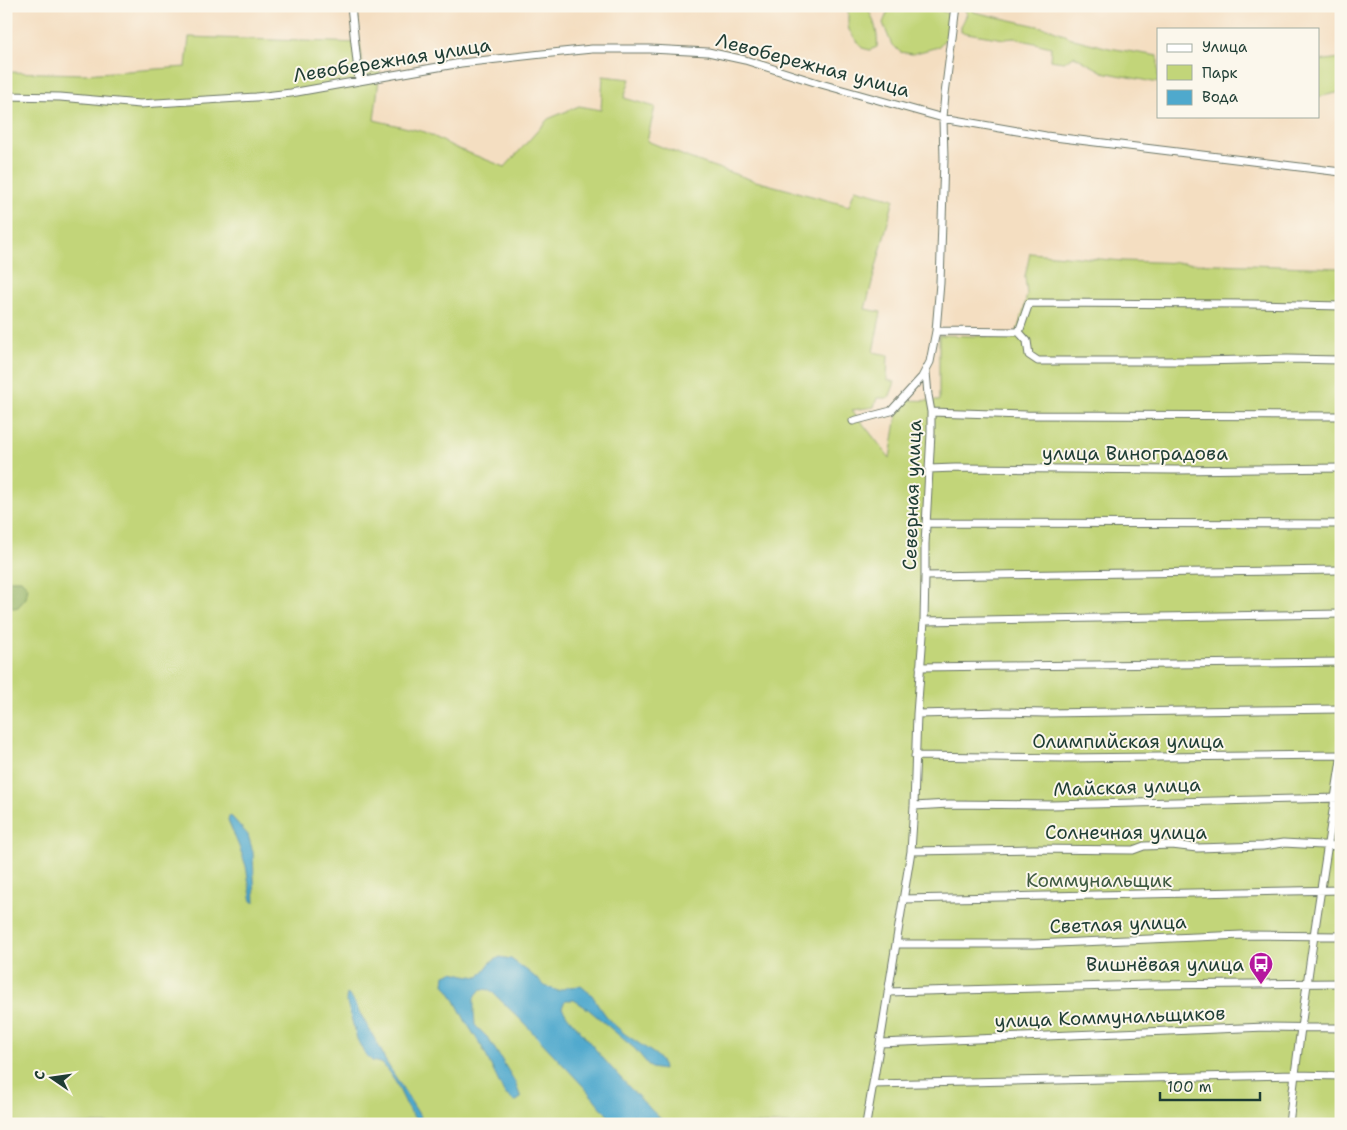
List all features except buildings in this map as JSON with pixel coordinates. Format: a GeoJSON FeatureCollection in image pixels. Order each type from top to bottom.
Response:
{"type":"FeatureCollection","features":[{"type":"Feature","properties":{"kind":"street"},"geometry":{"type":"LineString","coordinates":[[351,6],[358,80]]}},
{"type":"Feature","properties":{"kind":"street"},"geometry":{"type":"LineString","coordinates":[[853,421],[891,411],[926,372],[930,362],[936,331],[940,283],[944,159],[943,118],[956,6]]}},
{"type":"Feature","properties":{"kind":"street","name":"Левобережная улица"},"geometry":{"type":"LineString","coordinates":[[6,96],[60,97],[140,104],[256,97],[291,93],[451,65],[542,54],[592,49],[660,49],[708,52],[745,60],[821,84],[943,118],[1046,136],[1341,172]]}},
{"type":"Feature","properties":{"kind":"street"},"geometry":{"type":"LineString","coordinates":[[1019,332],[1029,303],[1341,306]]}},
{"type":"Feature","properties":{"kind":"street"},"geometry":{"type":"LineString","coordinates":[[936,331],[1019,332],[1027,341],[1029,355],[1038,361],[1341,360]]}},
{"type":"Feature","properties":{"kind":"street","name":"Северная улица"},"geometry":{"type":"LineString","coordinates":[[866,1124],[911,850],[917,714],[924,621],[925,544],[931,412],[926,372]]}},
{"type":"Feature","properties":{"kind":"street"},"geometry":{"type":"LineString","coordinates":[[931,412],[1027,415],[1341,416]]}},
{"type":"Feature","properties":{"kind":"street","name":"улица Виноградова"},"geometry":{"type":"LineString","coordinates":[[929,469],[1176,470],[1341,468]]}},
{"type":"Feature","properties":{"kind":"street"},"geometry":{"type":"LineString","coordinates":[[926,523],[1341,524]]}},
{"type":"Feature","properties":{"kind":"street"},"geometry":{"type":"LineString","coordinates":[[925,576],[1341,570]]}},
{"type":"Feature","properties":{"kind":"street"},"geometry":{"type":"LineString","coordinates":[[924,621],[1341,614]]}},
{"type":"Feature","properties":{"kind":"street"},"geometry":{"type":"LineString","coordinates":[[920,667],[1341,662]]}},
{"type":"Feature","properties":{"kind":"street"},"geometry":{"type":"LineString","coordinates":[[917,714],[1341,709]]}},
{"type":"Feature","properties":{"kind":"street","name":"Олимпийская улица"},"geometry":{"type":"LineString","coordinates":[[915,756],[1063,758],[1341,755]]}},
{"type":"Feature","properties":{"kind":"street"},"geometry":{"type":"LineString","coordinates":[[1289,1124],[1320,890],[1338,798],[1341,760]]}},
{"type":"Feature","properties":{"kind":"street","name":"Майская улица"},"geometry":{"type":"LineString","coordinates":[[914,806],[949,804],[1052,805],[1338,798]]}},
{"type":"Feature","properties":{"kind":"street","name":"Солнечная улица"},"geometry":{"type":"LineString","coordinates":[[911,850],[1133,850],[1144,846],[1172,845],[1197,848],[1283,844],[1341,846]]}},
{"type":"Feature","properties":{"kind":"street"},"geometry":{"type":"LineString","coordinates":[[903,899],[1341,890]]}},
{"type":"Feature","properties":{"kind":"street","name":"Светлая улица"},"geometry":{"type":"LineString","coordinates":[[896,944],[1034,944],[1242,935],[1341,936]]}},
{"type":"Feature","properties":{"kind":"street"},"geometry":{"type":"LineString","coordinates":[[888,992],[1150,985],[1341,983]]}},
{"type":"Feature","properties":{"kind":"street","name":"улица Коммунальщиков"},"geometry":{"type":"LineString","coordinates":[[880,1042],[1301,1026],[1341,1028]]}},
{"type":"Feature","properties":{"kind":"street"},"geometry":{"type":"LineString","coordinates":[[873,1084],[1295,1075],[1341,1076]]}},
{"type":"Feature","properties":{"kind":"green space"},"geometry":{"type":"Polygon","coordinates":[[[848,6],[866,6],[875,25],[877,47],[870,50],[862,48],[849,30],[848,6]]]}},
{"type":"Feature","properties":{"kind":"green space"},"geometry":{"type":"Polygon","coordinates":[[[890,6],[913,6],[928,10],[936,8],[941,10],[948,14],[948,36],[938,47],[912,54],[900,52],[891,43],[883,23],[890,6]]]}},
{"type":"Feature","properties":{"kind":"green space"},"geometry":{"type":"Polygon","coordinates":[[[963,6],[973,6],[974,12],[1051,29],[1074,39],[1109,48],[1157,56],[1157,83],[1103,72],[1074,56],[1064,62],[1050,60],[1051,47],[1014,38],[1004,39],[961,32],[961,26],[967,14],[963,6]]]}},
{"type":"Feature","properties":{"kind":"green space","name":"Коммунальщик"},"geometry":{"type":"Polygon","coordinates":[[[189,37],[360,43],[364,74],[380,71],[374,120],[425,132],[456,148],[505,167],[548,119],[579,106],[601,110],[603,76],[630,79],[624,98],[655,107],[647,141],[752,180],[849,206],[855,189],[894,199],[865,309],[881,312],[873,352],[888,355],[887,380],[895,382],[889,398],[877,398],[874,407],[852,410],[890,458],[898,409],[906,400],[939,401],[939,335],[1015,337],[1027,294],[1025,277],[1030,253],[1123,261],[1341,268],[1341,1124],[6,1124],[6,72],[84,74],[186,67],[189,37]]]}},
{"type":"Feature","properties":{"kind":"green space"},"geometry":{"type":"Polygon","coordinates":[[[1341,58],[1341,92],[1320,97],[1320,61],[1341,58]]]}},
{"type":"Feature","properties":{"kind":"green space"},"geometry":{"type":"Polygon","coordinates":[[[21,580],[28,587],[26,598],[18,607],[13,608],[6,603],[6,581],[21,580]]]}},
{"type":"Feature","properties":{"kind":"water"},"geometry":{"type":"Polygon","coordinates":[[[229,816],[248,835],[253,852],[255,902],[252,902],[246,866],[228,820],[229,816]]]}},
{"type":"Feature","properties":{"kind":"water"},"geometry":{"type":"Polygon","coordinates":[[[500,957],[511,959],[545,986],[558,991],[568,987],[581,986],[592,995],[610,1021],[625,1034],[656,1055],[662,1063],[663,1070],[651,1068],[635,1049],[588,1009],[574,1000],[565,1000],[562,1008],[569,1018],[622,1080],[666,1124],[615,1124],[585,1088],[522,1021],[490,990],[481,989],[474,998],[475,1025],[488,1038],[500,1057],[515,1082],[521,1098],[515,1102],[504,1093],[482,1047],[444,984],[445,975],[453,972],[479,977],[491,962],[500,957]]]}},
{"type":"Feature","properties":{"kind":"water"},"geometry":{"type":"Polygon","coordinates":[[[347,994],[351,997],[385,1060],[425,1124],[419,1124],[409,1110],[396,1083],[383,1064],[372,1061],[364,1053],[357,1039],[346,999],[347,994]]]}},
{"type":"Feature","properties":{"kind":"place","name":"Вишнёвая улица"},"geometry":{"type":"Point","coordinates":[1261,985]}}]}
